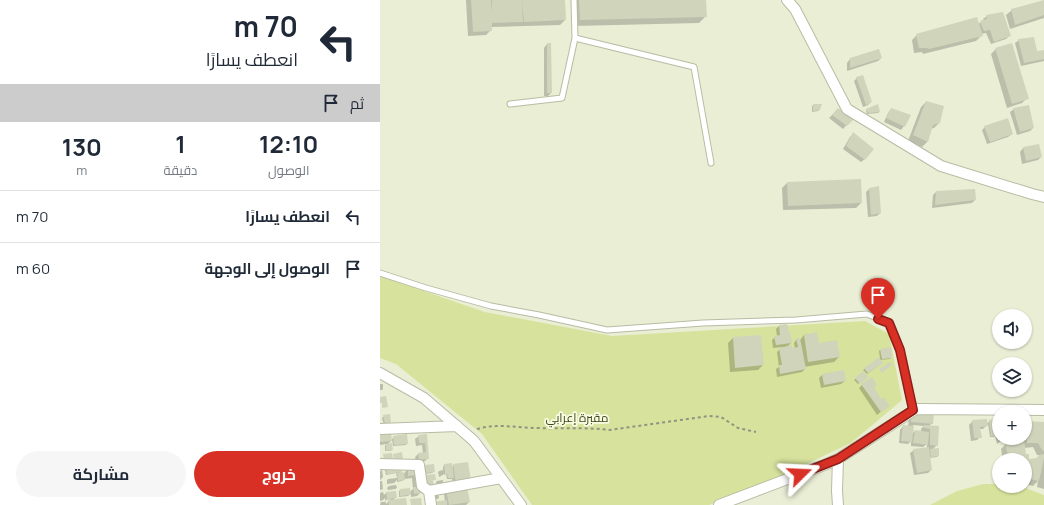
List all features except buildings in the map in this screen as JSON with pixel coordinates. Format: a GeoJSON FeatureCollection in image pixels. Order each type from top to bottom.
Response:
{"type":"FeatureCollection","features":[{"type":"Feature","properties":{"kind":"street"},"geometry":{"type":"LineString","coordinates":[[787,0],[795,9],[847,109],[941,166],[1044,197]]}},
{"type":"Feature","properties":{"kind":"street"},"geometry":{"type":"LineString","coordinates":[[380,373],[424,398],[474,441],[521,505]]}},
{"type":"Feature","properties":{"kind":"street"},"geometry":{"type":"LineString","coordinates":[[719,505],[838,459],[916,409],[1044,410]]}},
{"type":"Feature","properties":{"kind":"street"},"geometry":{"type":"LineString","coordinates":[[380,429],[456,426]]}},
{"type":"Feature","properties":{"kind":"street"},"geometry":{"type":"LineString","coordinates":[[838,459],[838,505]]}},
{"type":"Feature","properties":{"kind":"street"},"geometry":{"type":"LineString","coordinates":[[380,464],[419,465],[422,486],[429,491],[501,478]]}},
{"type":"Feature","properties":{"kind":"street"},"geometry":{"type":"LineString","coordinates":[[429,491],[431,505]]}},
{"type":"Feature","properties":{"kind":"lane"},"geometry":{"type":"LineString","coordinates":[[510,104],[562,98],[575,38],[574,0]]}},
{"type":"Feature","properties":{"kind":"lane"},"geometry":{"type":"LineString","coordinates":[[575,38],[694,68],[711,162]]}},
{"type":"Feature","properties":{"kind":"lane"},"geometry":{"type":"LineString","coordinates":[[380,273],[426,288],[491,306],[607,330],[703,323],[796,320],[867,314],[889,323],[900,350],[913,410]]}},
{"type":"Feature","properties":{"kind":"path"},"geometry":{"type":"LineString","coordinates":[[466,434],[486,426],[496,427],[506,425],[537,428],[592,428],[609,430],[708,416],[721,416],[738,428],[756,432]]}},
{"type":"Feature","properties":{"kind":"green space","name":"مقبرة إعرابي"},"geometry":{"type":"Polygon","coordinates":[[[380,276],[485,312],[612,336],[865,321],[889,334],[902,400],[851,443],[770,481],[709,505],[532,505],[482,434],[396,364],[380,358],[380,276]]]}},
{"type":"Feature","properties":{"kind":"green space"},"geometry":{"type":"Polygon","coordinates":[[[983,484],[992,484],[992,493],[1032,493],[1032,490],[1044,495],[1044,505],[930,505],[957,491],[983,484]]]}},
{"type":"Feature","properties":{"kind":"route"},"geometry":{"type":"LineString","coordinates":[[800,474],[838,459],[913,410],[900,350],[889,323],[878,319]]}}]}
